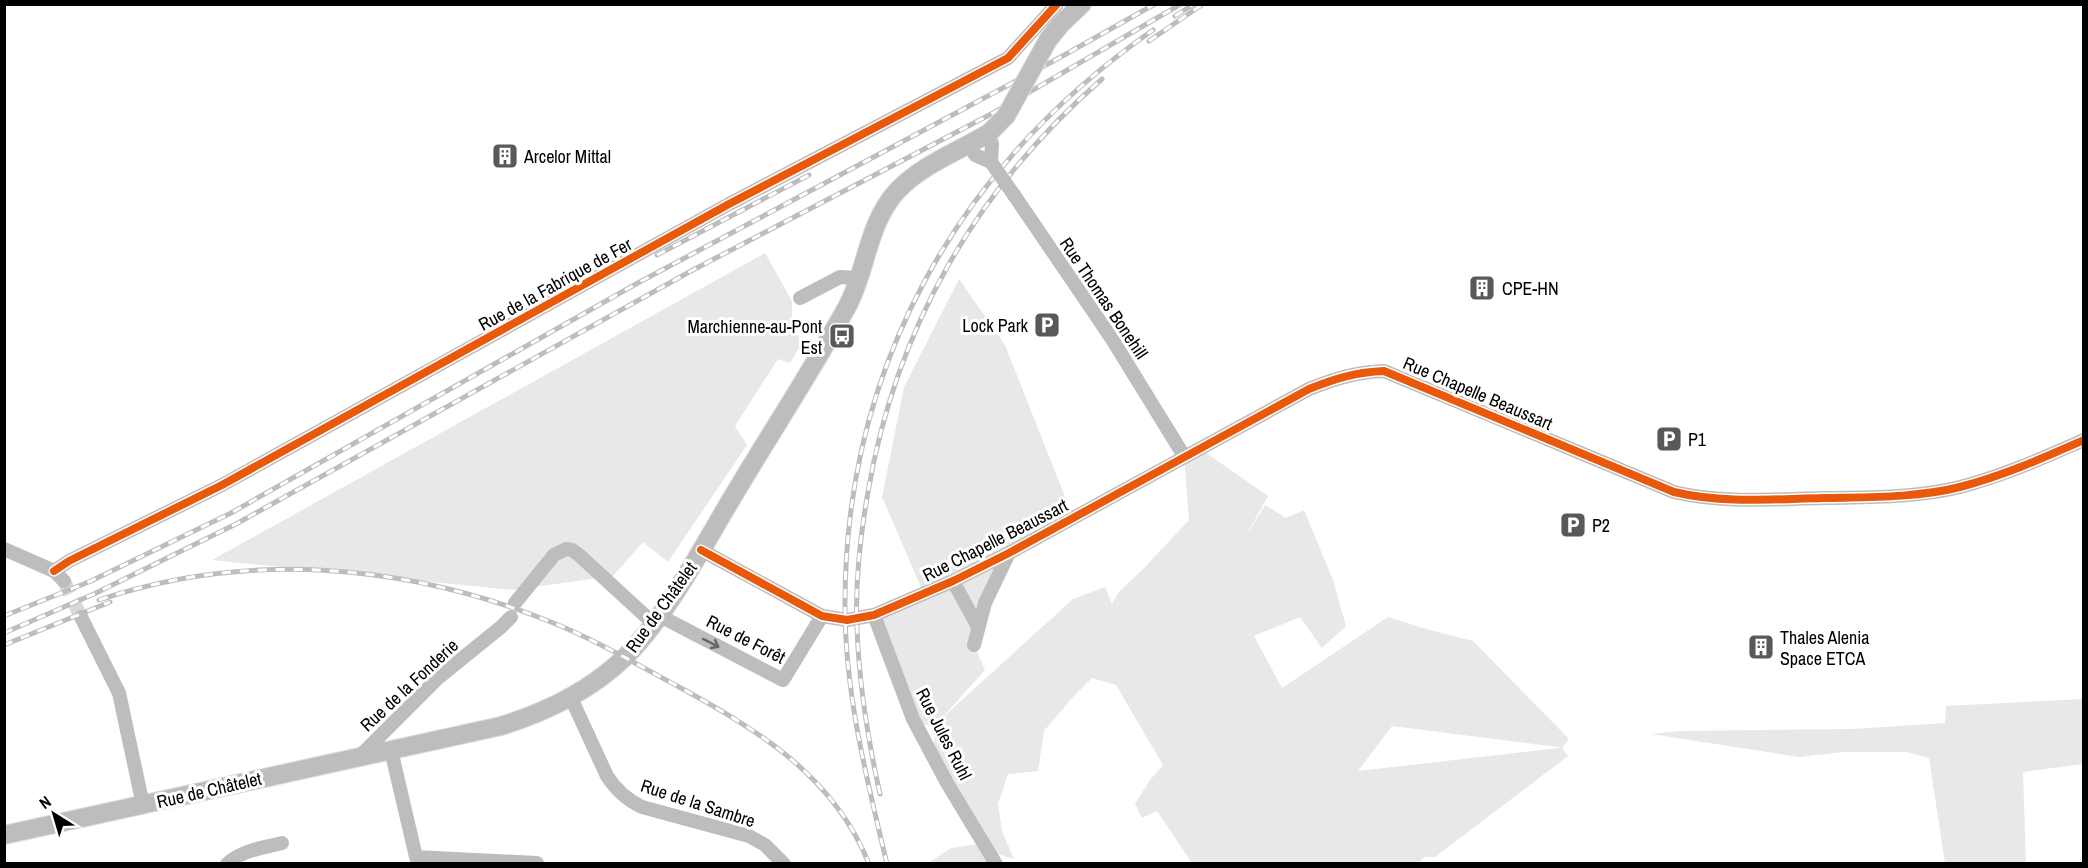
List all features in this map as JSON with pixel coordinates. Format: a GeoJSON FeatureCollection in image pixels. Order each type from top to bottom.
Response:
{"type":"FeatureCollection","features":[{"type":"Feature","properties":{"kind":"main road","name":"Rue de Châtelet"},"geometry":{"type":"LineString","coordinates":[[4,835],[501,726],[535,715],[571,698],[601,678],[625,658],[657,619],[701,550],[848,305],[873,231],[897,191],[917,174],[989,133],[1006,116],[1048,40],[1082,4]]}},
{"type":"Feature","properties":{"kind":"street","name":"Rue de la Fabrique de Fer"},"geometry":{"type":"LineString","coordinates":[[4,549],[59,576],[69,561],[222,484],[729,204],[1008,58],[1057,4]]}},
{"type":"Feature","properties":{"kind":"street"},"geometry":{"type":"LineString","coordinates":[[989,133],[992,144],[991,162]]}},
{"type":"Feature","properties":{"kind":"street","name":"Rue Thomas Bonehill"},"geometry":{"type":"LineString","coordinates":[[969,144],[975,154],[991,162],[1014,195],[1112,339],[1184,456]]}},
{"type":"Feature","properties":{"kind":"street"},"geometry":{"type":"LineString","coordinates":[[800,298],[840,277],[857,278]]}},
{"type":"Feature","properties":{"kind":"street","name":"Rue Chapelle Beaussart"},"geometry":{"type":"LineString","coordinates":[[701,550],[822,616],[847,620],[874,615],[953,581],[1009,553],[1309,389],[1360,372],[1384,370],[1674,492],[1716,500],[1874,497],[1948,489],[1998,475],[2084,440]]}},
{"type":"Feature","properties":{"kind":"street"},"geometry":{"type":"LineString","coordinates":[[515,603],[554,555],[566,549],[579,555],[657,619]]}},
{"type":"Feature","properties":{"kind":"street"},"geometry":{"type":"LineString","coordinates":[[974,645],[985,603],[1009,553]]}},
{"type":"Feature","properties":{"kind":"street"},"geometry":{"type":"LineString","coordinates":[[953,581],[978,627]]}},
{"type":"Feature","properties":{"kind":"street","name":"Rue Jules Ruhl"},"geometry":{"type":"LineString","coordinates":[[874,615],[913,719],[996,864]]}},
{"type":"Feature","properties":{"kind":"street","name":"Rue de Forêt"},"geometry":{"type":"LineString","coordinates":[[657,619],[783,680],[822,616]]}},
{"type":"Feature","properties":{"kind":"street"},"geometry":{"type":"LineString","coordinates":[[81,617],[119,693],[143,805]]}},
{"type":"Feature","properties":{"kind":"street","name":"Rue de la Fonderie"},"geometry":{"type":"LineString","coordinates":[[360,756],[438,678],[511,617]]}},
{"type":"Feature","properties":{"kind":"street","name":"Rue de la Sambre"},"geometry":{"type":"LineString","coordinates":[[571,698],[612,784],[630,801],[642,807],[749,836],[765,845],[784,864]]}},
{"type":"Feature","properties":{"kind":"street"},"geometry":{"type":"LineString","coordinates":[[391,750],[416,857],[537,863]]}},
{"type":"Feature","properties":{"kind":"street"},"geometry":{"type":"LineString","coordinates":[[227,864],[234,857],[246,852],[282,843]]}},
{"type":"Feature","properties":{"kind":"shaded area"},"geometry":{"type":"Polygon","coordinates":[[[765,253],[792,301],[792,325],[802,343],[790,363],[778,359],[735,426],[747,445],[668,562],[643,542],[613,576],[512,590],[212,560],[765,253]]]}},
{"type":"Feature","properties":{"kind":"shaded area"},"geometry":{"type":"Polygon","coordinates":[[[959,279],[1005,345],[1073,517],[1000,556],[974,645],[985,670],[941,719],[1073,599],[1105,587],[1112,604],[1118,593],[1189,520],[1184,456],[1199,448],[1268,496],[1242,543],[1265,505],[1286,518],[1304,510],[1333,580],[1346,626],[1322,648],[1300,617],[1254,636],[1282,688],[1388,617],[1473,641],[1569,739],[1562,748],[1568,756],[1435,857],[1424,857],[1419,863],[1192,863],[1157,811],[1142,818],[1135,804],[1150,780],[1163,765],[1116,685],[1092,678],[1044,731],[1038,771],[1008,774],[998,804],[1002,831],[1014,859],[998,854],[935,752],[933,726],[915,723],[874,615],[923,592],[882,497],[904,387],[959,279]],[[1392,726],[1358,771],[1559,748],[1392,726]]]}},
{"type":"Feature","properties":{"kind":"shaded area"},"geometry":{"type":"Polygon","coordinates":[[[2083,699],[2083,764],[2023,772],[2026,863],[1945,863],[1929,758],[1907,752],[1844,752],[1799,757],[1651,734],[1680,731],[1853,729],[1945,723],[1946,706],[2083,699]]]}},
{"type":"Feature","properties":{"kind":"shaded area"},"geometry":{"type":"Polygon","coordinates":[[[979,844],[987,863],[927,864],[951,848],[979,844]]]}},
{"type":"Feature","properties":{"kind":"tunnel"},"geometry":{"type":"LineString","coordinates":[[64,581],[81,617]]}},
{"type":"Feature","properties":{"kind":"railway"},"geometry":{"type":"LineString","coordinates":[[4,616],[91,581],[231,513],[636,284],[1059,58],[1155,4]]}},
{"type":"Feature","properties":{"kind":"railway"},"geometry":{"type":"LineString","coordinates":[[4,633],[96,593],[236,524],[691,271],[995,112],[1181,4]]}},
{"type":"Feature","properties":{"kind":"railway"},"geometry":{"type":"LineString","coordinates":[[1175,16],[1194,4]]}},
{"type":"Feature","properties":{"kind":"railway"},"geometry":{"type":"LineString","coordinates":[[1149,41],[1203,4]]}},
{"type":"Feature","properties":{"kind":"railway"},"geometry":{"type":"LineString","coordinates":[[887,864],[858,737],[846,640],[845,607],[850,519],[865,435],[891,355],[926,280],[970,209],[1022,144],[1084,84],[1153,30]]}},
{"type":"Feature","properties":{"kind":"railway"},"geometry":{"type":"LineString","coordinates":[[880,794],[862,690],[858,649],[857,577],[868,492],[881,432],[899,374],[921,318],[948,265],[980,215],[1016,167],[1057,122],[1102,79]]}},
{"type":"Feature","properties":{"kind":"railway"},"geometry":{"type":"LineString","coordinates":[[657,255],[809,175]]}},
{"type":"Feature","properties":{"kind":"railway"},"geometry":{"type":"LineString","coordinates":[[99,600],[155,584],[212,574],[269,570],[326,570],[384,576],[440,587],[496,602],[551,622],[601,645],[710,704],[766,739],[815,781],[836,805],[854,833],[869,864]]}},
{"type":"Feature","properties":{"kind":"railway"},"geometry":{"type":"LineString","coordinates":[[4,645],[110,602]]}},
{"type":"Feature","properties":{"kind":"cycle path"},"geometry":{"type":"LineString","coordinates":[[54,571],[69,561],[222,485],[729,204],[1008,58],[1057,4]]}},
{"type":"Feature","properties":{"kind":"cycle path"},"geometry":{"type":"LineString","coordinates":[[701,550],[822,616],[847,620],[874,615],[953,581],[1009,553],[1309,389],[1345,377],[1384,371],[1674,492],[1712,498],[1749,500],[1875,497],[1943,491],[2007,472],[2084,440]]}},
{"type":"Feature","properties":{"kind":"place","name":"Arcelor Mittal"},"geometry":{"type":"Point","coordinates":[505,156]}},
{"type":"Feature","properties":{"kind":"place","name":"CPE-HN"},"geometry":{"type":"Point","coordinates":[1482,288]}},
{"type":"Feature","properties":{"kind":"place","name":"Lock Park"},"geometry":{"type":"Point","coordinates":[1047,325]}},
{"type":"Feature","properties":{"kind":"place","name":"Marchienne-au-Pont Est"},"geometry":{"type":"Point","coordinates":[842,336]}},
{"type":"Feature","properties":{"kind":"place","name":"P1"},"geometry":{"type":"Point","coordinates":[1669,439]}},
{"type":"Feature","properties":{"kind":"place","name":"P2"},"geometry":{"type":"Point","coordinates":[1573,525]}},
{"type":"Feature","properties":{"kind":"place","name":"Thales Alenia Space ETCA"},"geometry":{"type":"Point","coordinates":[1761,647]}}]}
